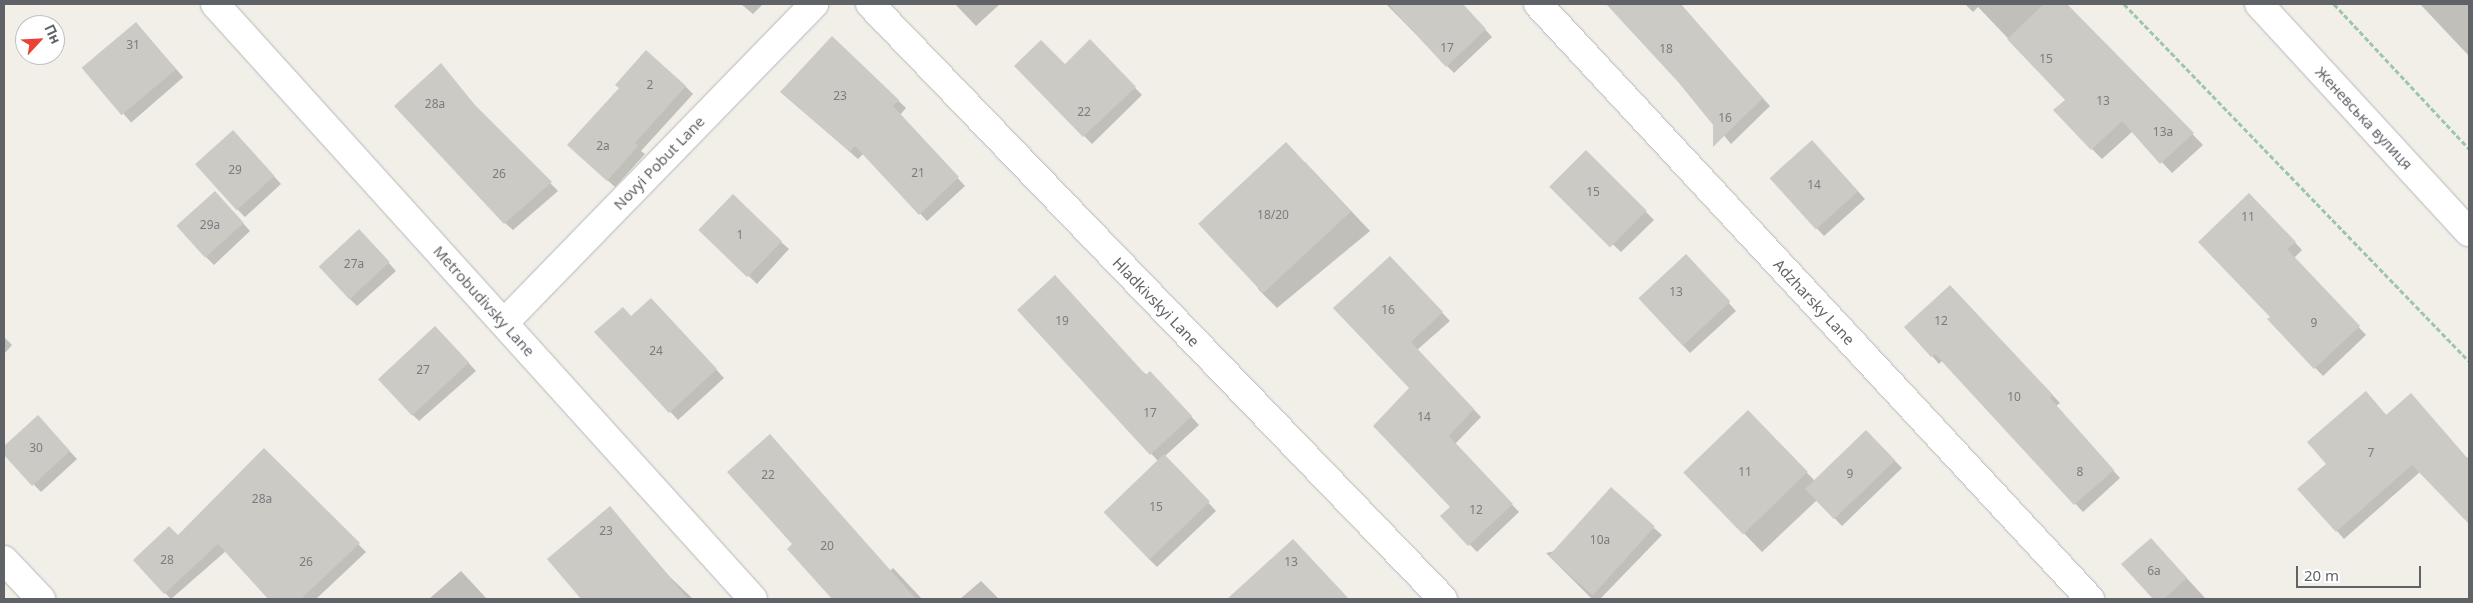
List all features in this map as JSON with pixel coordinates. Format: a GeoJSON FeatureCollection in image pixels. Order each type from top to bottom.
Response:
{"type":"FeatureCollection","features":[{"type":"Feature","properties":{"kind":"street","name":"Metrobudivsky Lane"},"geometry":{"type":"LineString","coordinates":[[215,4],[753,599]]}},
{"type":"Feature","properties":{"kind":"street","name":"Novyi Pobut Lane"},"geometry":{"type":"LineString","coordinates":[[504,323],[814,4]]}},
{"type":"Feature","properties":{"kind":"street","name":"Hladkivskyi Lane"},"geometry":{"type":"LineString","coordinates":[[870,4],[1443,599]]}},
{"type":"Feature","properties":{"kind":"street","name":"Adzharsky Lane"},"geometry":{"type":"LineString","coordinates":[[1538,4],[2090,599]]}},
{"type":"Feature","properties":{"kind":"street","name":"Женевська вулиця"},"geometry":{"type":"LineString","coordinates":[[2259,4],[2469,232]]}},
{"type":"Feature","properties":{"kind":"street"},"geometry":{"type":"LineString","coordinates":[[4,560],[41,599]]}},
{"type":"Feature","properties":{"kind":"path"},"geometry":{"type":"LineString","coordinates":[[2124,4],[2469,361]]}},
{"type":"Feature","properties":{"kind":"path"},"geometry":{"type":"LineString","coordinates":[[2334,4],[2469,149]]}},
{"type":"Feature","properties":{"kind":"building"},"geometry":{"type":"Polygon","coordinates":[[[1388,4],[1463,4],[1486,29],[1446,67],[1388,4]]]}},
{"type":"Feature","properties":{"kind":"building"},"geometry":{"type":"Polygon","coordinates":[[[1606,4],[1681,4],[1763,98],[1713,147],[1713,125],[1679,83],[1606,4]]]}},
{"type":"Feature","properties":{"kind":"building"},"geometry":{"type":"Polygon","coordinates":[[[2044,4],[2067,4],[2194,133],[2160,164],[2122,121],[2091,150],[2053,110],[2065,100],[2007,39],[2044,4]]]}},
{"type":"Feature","properties":{"kind":"building"},"geometry":{"type":"Polygon","coordinates":[[[136,22],[176,69],[121,115],[82,68],[136,22]]]}},
{"type":"Feature","properties":{"kind":"building"},"geometry":{"type":"Polygon","coordinates":[[[832,36],[899,100],[893,106],[959,177],[919,215],[855,146],[850,152],[780,92],[832,36]]]}},
{"type":"Feature","properties":{"kind":"building"},"geometry":{"type":"Polygon","coordinates":[[[1090,39],[1136,87],[1083,137],[1014,66],[1041,40],[1065,64],[1090,39]]]}},
{"type":"Feature","properties":{"kind":"building"},"geometry":{"type":"Polygon","coordinates":[[[646,50],[686,86],[635,143],[638,146],[607,181],[567,145],[619,88],[615,85],[646,50]]]}},
{"type":"Feature","properties":{"kind":"building"},"geometry":{"type":"Polygon","coordinates":[[[441,63],[474,104],[552,182],[504,224],[394,106],[441,63]]]}},
{"type":"Feature","properties":{"kind":"building"},"geometry":{"type":"Polygon","coordinates":[[[233,130],[274,176],[237,210],[195,164],[233,130]]]}},
{"type":"Feature","properties":{"kind":"building"},"geometry":{"type":"Polygon","coordinates":[[[1812,140],[1858,191],[1816,229],[1770,178],[1812,140]]]}},
{"type":"Feature","properties":{"kind":"building"},"geometry":{"type":"Polygon","coordinates":[[[1286,142],[1351,211],[1263,293],[1198,224],[1286,142]]]}},
{"type":"Feature","properties":{"kind":"building"},"geometry":{"type":"Polygon","coordinates":[[[1586,150],[1647,211],[1610,248],[1549,187],[1586,150]]]}},
{"type":"Feature","properties":{"kind":"building"},"geometry":{"type":"Polygon","coordinates":[[[215,191],[244,223],[205,258],[176,226],[215,191]]]}},
{"type":"Feature","properties":{"kind":"building"},"geometry":{"type":"Polygon","coordinates":[[[2249,193],[2296,242],[2287,249],[2360,326],[2314,369],[2267,319],[2270,317],[2198,242],[2249,193]]]}},
{"type":"Feature","properties":{"kind":"building"},"geometry":{"type":"Polygon","coordinates":[[[733,194],[782,241],[747,277],[698,230],[733,194]]]}},
{"type":"Feature","properties":{"kind":"building"},"geometry":{"type":"Polygon","coordinates":[[[359,229],[390,262],[349,299],[319,267],[359,229]]]}},
{"type":"Feature","properties":{"kind":"building"},"geometry":{"type":"Polygon","coordinates":[[[1686,254],[1730,302],[1683,346],[1638,298],[1686,254]]]}},
{"type":"Feature","properties":{"kind":"building"},"geometry":{"type":"Polygon","coordinates":[[[1390,256],[1443,312],[1411,342],[1474,409],[1449,436],[1513,504],[1468,546],[1440,516],[1450,507],[1373,426],[1409,388],[1333,308],[1390,256]]]}},
{"type":"Feature","properties":{"kind":"building"},"geometry":{"type":"Polygon","coordinates":[[[1055,275],[1146,375],[1150,371],[1192,416],[1150,455],[1017,310],[1055,275]]]}},
{"type":"Feature","properties":{"kind":"building"},"geometry":{"type":"Polygon","coordinates":[[[1950,285],[2053,395],[2050,398],[2114,470],[2074,505],[1935,354],[1931,357],[1904,327],[1950,285]]]}},
{"type":"Feature","properties":{"kind":"building"},"geometry":{"type":"Polygon","coordinates":[[[651,298],[717,369],[669,413],[594,332],[623,307],[631,316],[651,298]]]}},
{"type":"Feature","properties":{"kind":"building"},"geometry":{"type":"Polygon","coordinates":[[[435,326],[469,363],[412,416],[378,379],[435,326]]]}},
{"type":"Feature","properties":{"kind":"building"},"geometry":{"type":"Polygon","coordinates":[[[2366,391],[2386,415],[2411,393],[2469,460],[2469,524],[2412,465],[2336,532],[2297,489],[2326,464],[2307,442],[2366,391]]]}},
{"type":"Feature","properties":{"kind":"building"},"geometry":{"type":"Polygon","coordinates":[[[1748,410],[1808,472],[1743,534],[1683,473],[1748,410]]]}},
{"type":"Feature","properties":{"kind":"building"},"geometry":{"type":"Polygon","coordinates":[[[38,415],[70,451],[32,486],[4,455],[4,446],[38,415]]]}},
{"type":"Feature","properties":{"kind":"building"},"geometry":{"type":"Polygon","coordinates":[[[1866,430],[1895,460],[1834,519],[1805,489],[1866,430]]]}},
{"type":"Feature","properties":{"kind":"building"},"geometry":{"type":"Polygon","coordinates":[[[770,434],[916,599],[832,599],[787,549],[792,544],[727,472],[770,434]]]}},
{"type":"Feature","properties":{"kind":"building"},"geometry":{"type":"Polygon","coordinates":[[[264,448],[360,543],[301,599],[268,599],[218,544],[164,594],[133,560],[169,526],[178,535],[264,448]]]}},
{"type":"Feature","properties":{"kind":"building"},"geometry":{"type":"Polygon","coordinates":[[[1164,454],[1210,501],[1149,560],[1104,512],[1164,454]]]}},
{"type":"Feature","properties":{"kind":"building"},"geometry":{"type":"Polygon","coordinates":[[[1611,487],[1655,526],[1593,596],[1549,556],[1611,487]]]}},
{"type":"Feature","properties":{"kind":"building"},"geometry":{"type":"Polygon","coordinates":[[[610,506],[688,599],[581,599],[547,559],[610,506]]]}},
{"type":"Feature","properties":{"kind":"building"},"geometry":{"type":"Polygon","coordinates":[[[2151,538],[2187,578],[2164,599],[2153,599],[2121,564],[2151,538]]]}},
{"type":"Feature","properties":{"kind":"building"},"geometry":{"type":"Polygon","coordinates":[[[1293,539],[1349,599],[1227,599],[1293,539]]]}}]}
